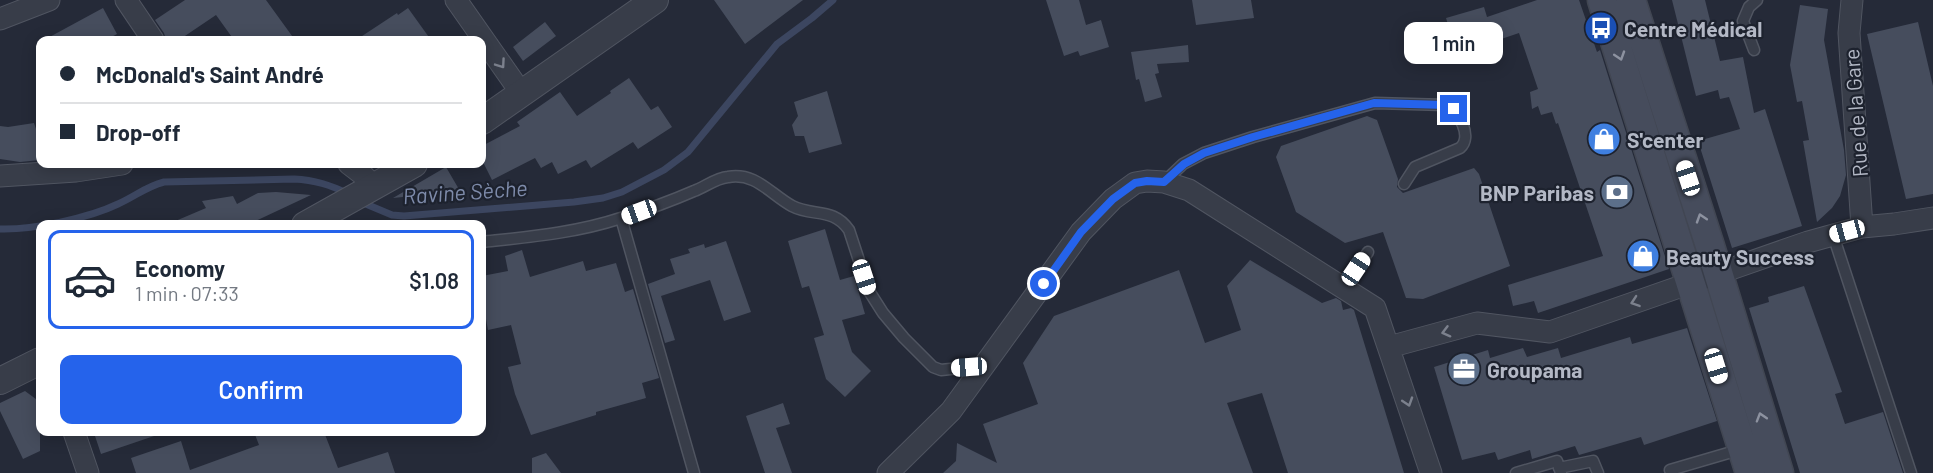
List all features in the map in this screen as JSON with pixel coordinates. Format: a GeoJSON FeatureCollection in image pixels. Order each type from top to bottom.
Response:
{"type":"FeatureCollection","features":[{"type":"Feature","properties":{"kind":"main road"},"geometry":{"type":"LineString","coordinates":[[1602,0],[1746,461]]}},
{"type":"Feature","properties":{"kind":"main road"},"geometry":{"type":"LineString","coordinates":[[1631,0],[1710,246],[1779,473]]}},
{"type":"Feature","properties":{"kind":"street"},"geometry":{"type":"LineString","coordinates":[[0,19],[49,0]]}},
{"type":"Feature","properties":{"kind":"street"},"geometry":{"type":"LineString","coordinates":[[456,0],[481,36]]}},
{"type":"Feature","properties":{"kind":"street"},"geometry":{"type":"LineString","coordinates":[[486,118],[655,0]]}},
{"type":"Feature","properties":{"kind":"street","name":"Rue de la Gare"},"geometry":{"type":"LineString","coordinates":[[1852,0],[1849,33],[1862,227]]}},
{"type":"Feature","properties":{"kind":"street"},"geometry":{"type":"LineString","coordinates":[[135,3],[151,36]]}},
{"type":"Feature","properties":{"kind":"street"},"geometry":{"type":"LineString","coordinates":[[486,43],[522,94]]}},
{"type":"Feature","properties":{"kind":"street"},"geometry":{"type":"LineString","coordinates":[[0,176],[96,168]]}},
{"type":"Feature","properties":{"kind":"street"},"geometry":{"type":"LineString","coordinates":[[354,168],[362,174],[370,189]]}},
{"type":"Feature","properties":{"kind":"street"},"geometry":{"type":"LineString","coordinates":[[317,220],[333,213],[407,168]]}},
{"type":"Feature","properties":{"kind":"street"},"geometry":{"type":"LineString","coordinates":[[888,473],[951,411],[1081,232],[1113,199],[1135,183],[1147,181],[1164,182],[1189,190],[1375,308],[1431,473]]}},
{"type":"Feature","properties":{"kind":"street"},"geometry":{"type":"LineString","coordinates":[[1860,199],[1870,210],[1894,224]]}},
{"type":"Feature","properties":{"kind":"street"},"geometry":{"type":"LineString","coordinates":[[1389,347],[1478,323],[1550,332],[1833,235],[1862,227],[1933,218]]}},
{"type":"Feature","properties":{"kind":"street"},"geometry":{"type":"LineString","coordinates":[[0,381],[36,363]]}},
{"type":"Feature","properties":{"kind":"street"},"geometry":{"type":"LineString","coordinates":[[75,436],[88,473]]}},
{"type":"Feature","properties":{"kind":"lane"},"geometry":{"type":"LineString","coordinates":[[1754,50],[1743,21],[1749,7],[1757,0]]}},
{"type":"Feature","properties":{"kind":"lane"},"geometry":{"type":"LineString","coordinates":[[1164,182],[1184,164],[1204,153],[1374,103],[1446,105],[1454,109],[1467,137],[1465,144],[1415,167],[1404,184]]}},
{"type":"Feature","properties":{"kind":"lane"},"geometry":{"type":"LineString","coordinates":[[486,242],[538,236],[593,226],[694,192],[726,177],[756,180],[793,207],[825,213],[843,221],[849,230],[869,291],[883,313],[904,338],[933,367],[941,370],[969,367],[982,370]]}},
{"type":"Feature","properties":{"kind":"lane"},"geometry":{"type":"LineString","coordinates":[[621,218],[694,473]]}},
{"type":"Feature","properties":{"kind":"lane"},"geometry":{"type":"LineString","coordinates":[[1833,235],[1911,473]]}},
{"type":"Feature","properties":{"kind":"lane"},"geometry":{"type":"LineString","coordinates":[[1344,287],[1368,252]]}},
{"type":"Feature","properties":{"kind":"lane"},"geometry":{"type":"LineString","coordinates":[[1516,473],[1557,461],[1560,470],[1593,461],[1598,473]]}},
{"type":"Feature","properties":{"kind":"lane"},"geometry":{"type":"LineString","coordinates":[[1670,470],[1746,461]]}},
{"type":"Feature","properties":{"kind":"building"},"geometry":{"type":"Polygon","coordinates":[[[185,0],[266,0],[292,36],[231,36],[216,15],[185,36],[165,36],[155,20],[185,0]]]}},
{"type":"Feature","properties":{"kind":"building"},"geometry":{"type":"Polygon","coordinates":[[[714,0],[803,0],[745,44],[714,0]]]}},
{"type":"Feature","properties":{"kind":"building"},"geometry":{"type":"Polygon","coordinates":[[[1046,0],[1079,0],[1086,25],[1101,20],[1109,47],[1080,56],[1078,51],[1064,56],[1046,0]]]}},
{"type":"Feature","properties":{"kind":"building"},"geometry":{"type":"Polygon","coordinates":[[[1192,0],[1251,0],[1254,18],[1196,25],[1192,0]]]}},
{"type":"Feature","properties":{"kind":"building"},"geometry":{"type":"Polygon","coordinates":[[[1537,0],[1579,0],[1597,52],[1600,50],[1669,269],[1538,313],[1534,301],[1513,306],[1508,285],[1603,256],[1558,123],[1556,124],[1552,112],[1541,115],[1538,106],[1532,109],[1530,92],[1538,89],[1519,33],[1457,54],[1446,18],[1484,7],[1487,17],[1537,0]]]}},
{"type":"Feature","properties":{"kind":"building"},"geometry":{"type":"Polygon","coordinates":[[[1672,0],[1705,0],[1720,61],[1743,57],[1754,113],[1765,109],[1802,226],[1732,248],[1698,141],[1740,129],[1729,97],[1720,99],[1718,90],[1696,96],[1672,0]]]}},
{"type":"Feature","properties":{"kind":"building"},"geometry":{"type":"Polygon","coordinates":[[[1800,5],[1828,9],[1824,40],[1844,150],[1846,175],[1840,196],[1832,208],[1817,222],[1803,141],[1809,140],[1802,101],[1797,102],[1790,65],[1800,5]]]}},
{"type":"Feature","properties":{"kind":"building"},"geometry":{"type":"Polygon","coordinates":[[[103,8],[117,34],[113,36],[51,36],[103,8]]]}},
{"type":"Feature","properties":{"kind":"building"},"geometry":{"type":"Polygon","coordinates":[[[408,8],[428,36],[362,36],[397,13],[398,15],[408,8]]]}},
{"type":"Feature","properties":{"kind":"building"},"geometry":{"type":"Polygon","coordinates":[[[545,22],[556,36],[523,61],[513,47],[545,22]]]}},
{"type":"Feature","properties":{"kind":"building"},"geometry":{"type":"Polygon","coordinates":[[[1918,22],[1933,86],[1933,194],[1906,199],[1867,34],[1918,22]]]}},
{"type":"Feature","properties":{"kind":"building"},"geometry":{"type":"Polygon","coordinates":[[[1188,45],[1189,62],[1157,64],[1159,73],[1155,74],[1162,97],[1145,102],[1139,79],[1136,80],[1131,52],[1188,45]]]}},
{"type":"Feature","properties":{"kind":"building"},"geometry":{"type":"Polygon","coordinates":[[[629,78],[651,110],[658,106],[672,127],[638,149],[633,142],[591,168],[586,160],[558,174],[552,162],[541,168],[535,158],[492,180],[486,168],[486,144],[520,126],[517,122],[560,92],[577,116],[611,93],[610,91],[629,78]]]}},
{"type":"Feature","properties":{"kind":"building"},"geometry":{"type":"Polygon","coordinates":[[[827,91],[842,144],[809,153],[804,136],[795,136],[792,125],[798,116],[794,102],[827,91]]]}},
{"type":"Feature","properties":{"kind":"building"},"geometry":{"type":"Polygon","coordinates":[[[1367,116],[1377,120],[1398,179],[1397,187],[1403,193],[1474,168],[1479,174],[1510,266],[1423,299],[1406,298],[1383,232],[1345,243],[1296,212],[1276,157],[1281,146],[1367,116]]]}},
{"type":"Feature","properties":{"kind":"building"},"geometry":{"type":"Polygon","coordinates":[[[34,123],[36,160],[20,162],[0,159],[0,126],[34,123]]]}},
{"type":"Feature","properties":{"kind":"building"},"geometry":{"type":"Polygon","coordinates":[[[444,168],[447,168],[460,191],[393,198],[444,168]]]}},
{"type":"Feature","properties":{"kind":"building"},"geometry":{"type":"Polygon","coordinates":[[[258,193],[311,195],[258,220],[178,220],[206,208],[202,201],[233,196],[237,204],[258,193]]]}},
{"type":"Feature","properties":{"kind":"building"},"geometry":{"type":"Polygon","coordinates":[[[825,229],[840,280],[854,276],[865,314],[842,320],[852,352],[871,371],[845,397],[826,379],[814,338],[824,335],[809,286],[802,288],[788,241],[825,229]]]}},
{"type":"Feature","properties":{"kind":"building"},"geometry":{"type":"Polygon","coordinates":[[[726,241],[751,312],[724,321],[710,280],[661,296],[675,340],[665,343],[648,284],[675,274],[670,259],[690,253],[688,249],[704,244],[705,248],[726,241]]]}},
{"type":"Feature","properties":{"kind":"building"},"geometry":{"type":"Polygon","coordinates":[[[522,250],[530,277],[583,261],[586,271],[616,263],[625,292],[633,289],[659,378],[642,383],[646,398],[596,412],[596,415],[531,435],[515,394],[508,367],[521,364],[511,325],[488,330],[486,319],[486,275],[508,271],[505,256],[522,250]]]}},
{"type":"Feature","properties":{"kind":"building"},"geometry":{"type":"Polygon","coordinates":[[[1250,260],[1322,303],[1336,298],[1341,301],[1343,310],[1351,308],[1354,310],[1404,473],[1288,473],[1262,393],[1227,403],[1253,473],[943,473],[956,461],[957,443],[997,463],[983,424],[1038,404],[1023,363],[1054,316],[1179,270],[1205,343],[1241,330],[1227,286],[1250,260]]]}},
{"type":"Feature","properties":{"kind":"building"},"geometry":{"type":"Polygon","coordinates":[[[1804,286],[1842,392],[1835,394],[1845,424],[1883,412],[1903,473],[1800,473],[1749,308],[1769,302],[1768,297],[1804,286]]]}},
{"type":"Feature","properties":{"kind":"building"},"geometry":{"type":"Polygon","coordinates":[[[1687,328],[1717,421],[1644,445],[1641,437],[1579,455],[1575,446],[1532,459],[1530,450],[1498,460],[1495,452],[1462,460],[1434,367],[1488,350],[1490,358],[1523,348],[1527,357],[1558,348],[1561,358],[1630,337],[1632,344],[1687,328]]]}},
{"type":"Feature","properties":{"kind":"building"},"geometry":{"type":"Polygon","coordinates":[[[25,391],[36,399],[36,436],[40,436],[40,451],[23,459],[0,411],[0,403],[25,391]]]}},
{"type":"Feature","properties":{"kind":"building"},"geometry":{"type":"Polygon","coordinates":[[[783,403],[790,424],[776,428],[792,473],[765,473],[746,416],[783,403]]]}},
{"type":"Feature","properties":{"kind":"building"},"geometry":{"type":"Polygon","coordinates":[[[95,436],[154,436],[101,454],[95,436]]]}},
{"type":"Feature","properties":{"kind":"building"},"geometry":{"type":"Polygon","coordinates":[[[256,436],[326,436],[338,468],[388,452],[395,473],[136,473],[131,458],[181,441],[190,470],[259,445],[256,436]]]}},
{"type":"Feature","properties":{"kind":"building"},"geometry":{"type":"Polygon","coordinates":[[[546,453],[561,473],[532,473],[532,458],[546,453]]]}},
{"type":"Feature","properties":{"kind":"waterway","name":"Ravine Sèche"},"geometry":{"type":"LineString","coordinates":[[361,202],[392,215],[404,216],[574,202],[603,198],[622,192],[664,170],[688,152],[777,44],[833,0]]}},
{"type":"Feature","properties":{"kind":"waterway","name":"Ravine Sèche"},"geometry":{"type":"LineString","coordinates":[[68,220],[106,209],[151,186],[164,182],[294,179],[309,180],[349,194]]}},
{"type":"Feature","properties":{"kind":"waterway","name":"Ravine Sèche"},"geometry":{"type":"LineString","coordinates":[[0,229],[36,226]]}},
{"type":"Feature","properties":{"kind":"place","name":"Centre Médical"},"geometry":{"type":"Point","coordinates":[1601,28]}},
{"type":"Feature","properties":{"kind":"place","name":"S'center"},"geometry":{"type":"Point","coordinates":[1604,139]}},
{"type":"Feature","properties":{"kind":"place","name":"BNP Paribas"},"geometry":{"type":"Point","coordinates":[1617,192]}},
{"type":"Feature","properties":{"kind":"place","name":"Beauty Success"},"geometry":{"type":"Point","coordinates":[1643,256]}},
{"type":"Feature","properties":{"kind":"place","name":"Groupama"},"geometry":{"type":"Point","coordinates":[1464,369]}},
{"type":"Feature","properties":{"kind":"route"},"geometry":{"type":"LineString","coordinates":[[1044,284],[1081,232],[1113,199],[1135,183],[1164,182],[1184,164],[1204,153],[1374,103],[1446,105],[1454,109]]}}]}
